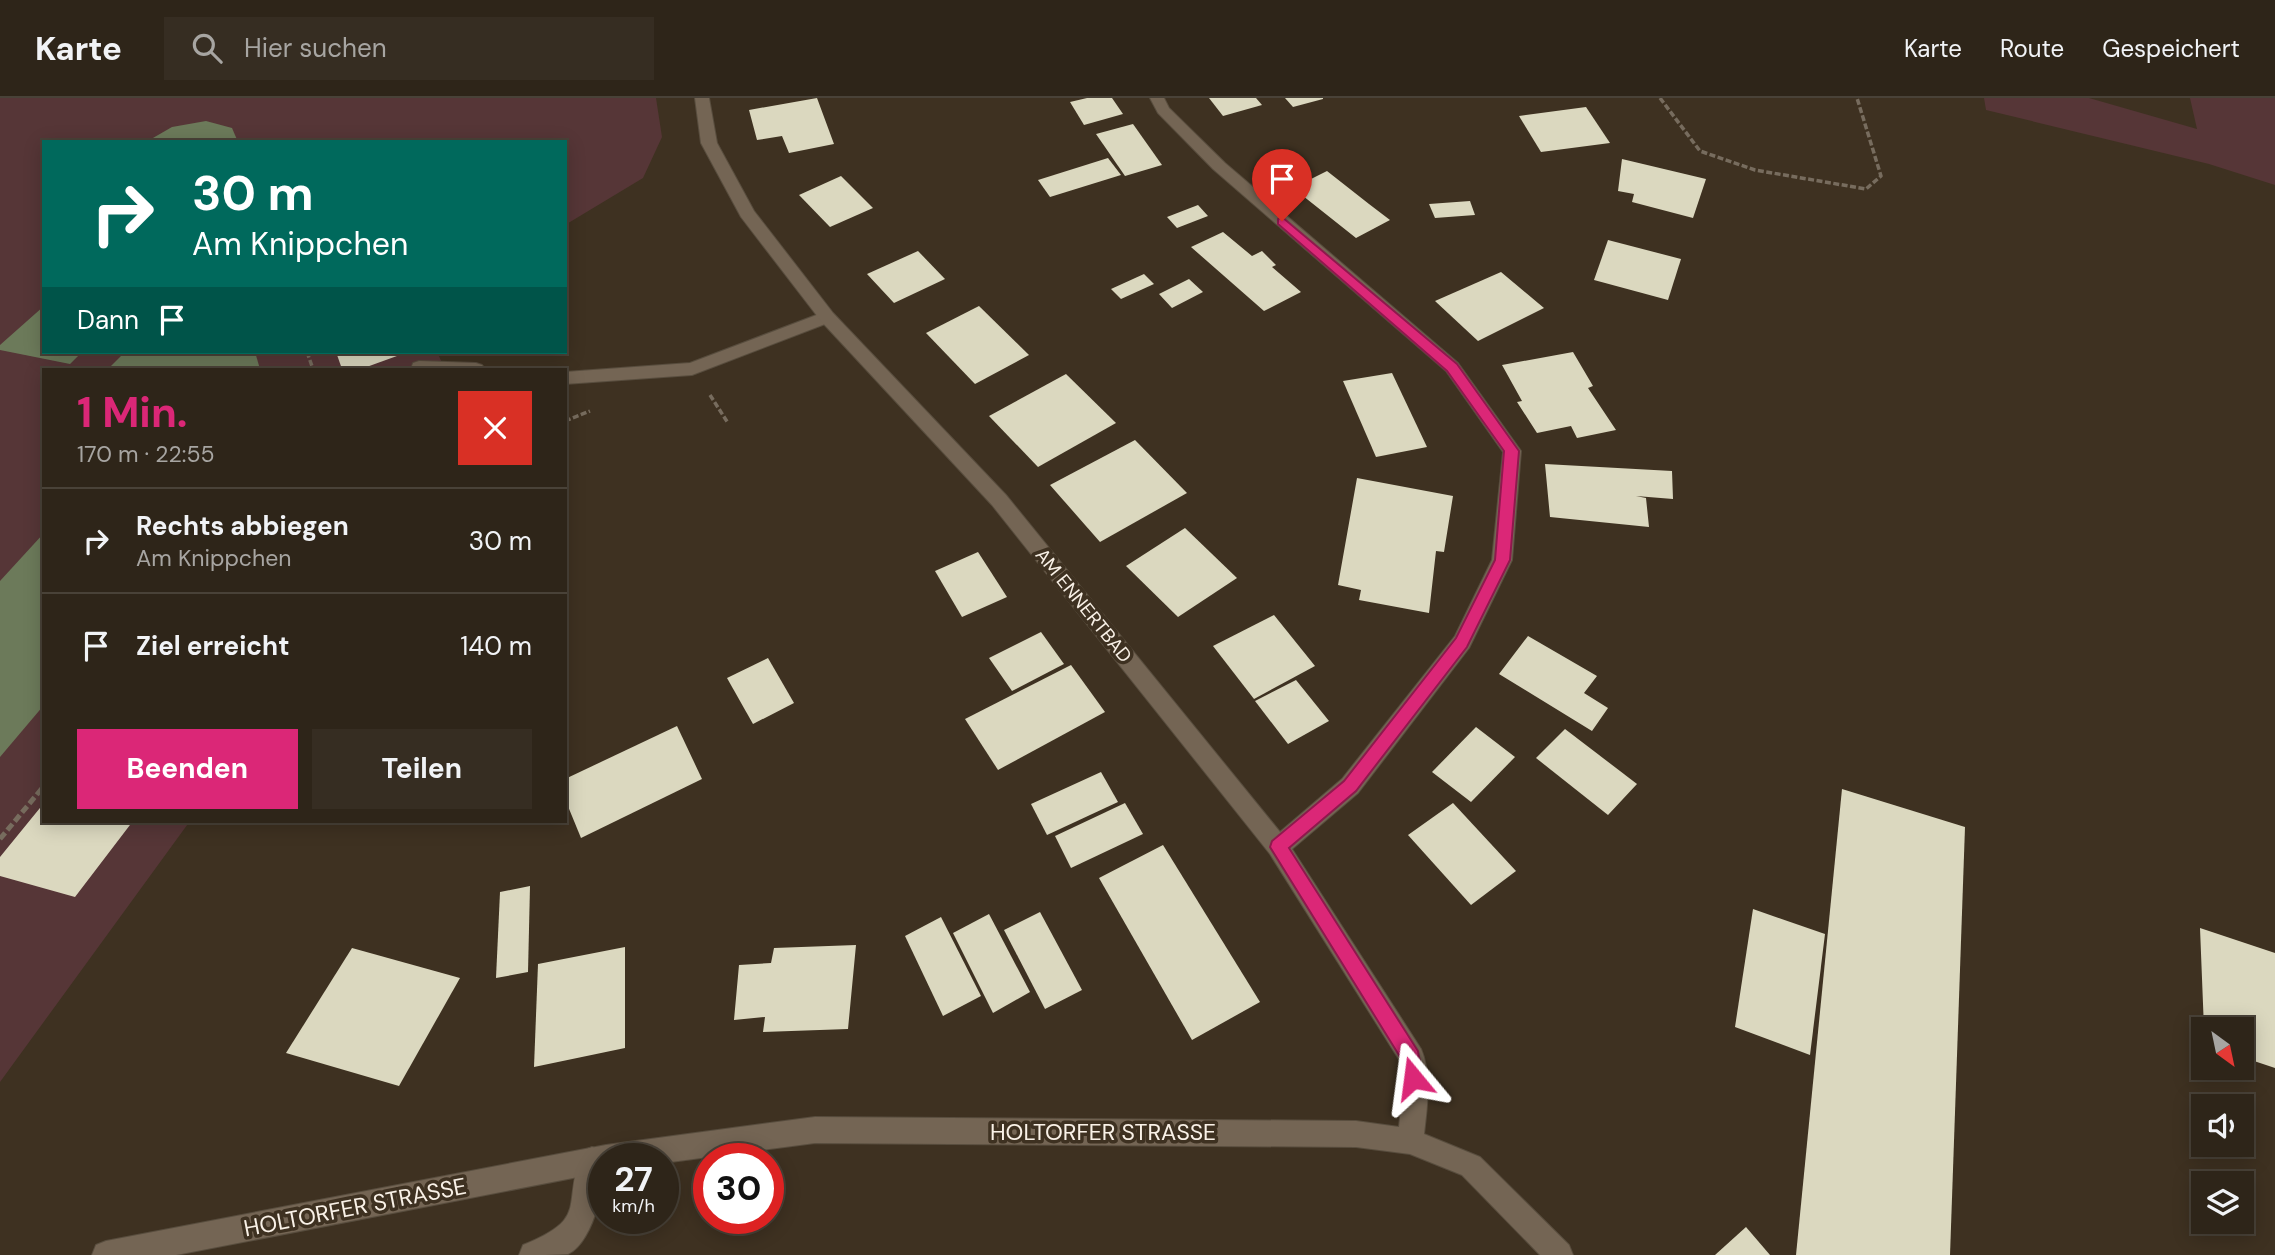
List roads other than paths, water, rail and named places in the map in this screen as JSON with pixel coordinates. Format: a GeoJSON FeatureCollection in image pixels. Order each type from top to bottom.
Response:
{"type":"FeatureCollection","features":[{"type":"Feature","properties":{"kind":"street","name":"AM ENNERTBAD"},"geometry":{"type":"LineString","coordinates":[[702,98],[709,144],[747,213],[827,317],[999,500],[1278,847],[1412,1058],[1415,1098],[1410,1141]]}},
{"type":"Feature","properties":{"kind":"street"},"geometry":{"type":"LineString","coordinates":[[1157,98],[1163,110],[1219,166],[1452,367],[1511,451],[1502,560],[1462,642],[1350,786],[1278,847]]}},
{"type":"Feature","properties":{"kind":"street"},"geometry":{"type":"LineString","coordinates":[[567,378],[692,369],[827,317]]}},
{"type":"Feature","properties":{"kind":"street"},"geometry":{"type":"LineString","coordinates":[[419,367],[465,368]]}},
{"type":"Feature","properties":{"kind":"street","name":"HOLTORFER STRASSE"},"geometry":{"type":"LineString","coordinates":[[679,1148],[815,1130],[1356,1134],[1410,1141],[1471,1167],[1559,1255]]}},
{"type":"Feature","properties":{"kind":"street","name":"HOLTORFER STRASSE"},"geometry":{"type":"LineString","coordinates":[[106,1255],[588,1162]]}},
{"type":"Feature","properties":{"kind":"street"},"geometry":{"type":"LineString","coordinates":[[533,1255],[566,1242],[580,1225],[588,1200]]}}]}
